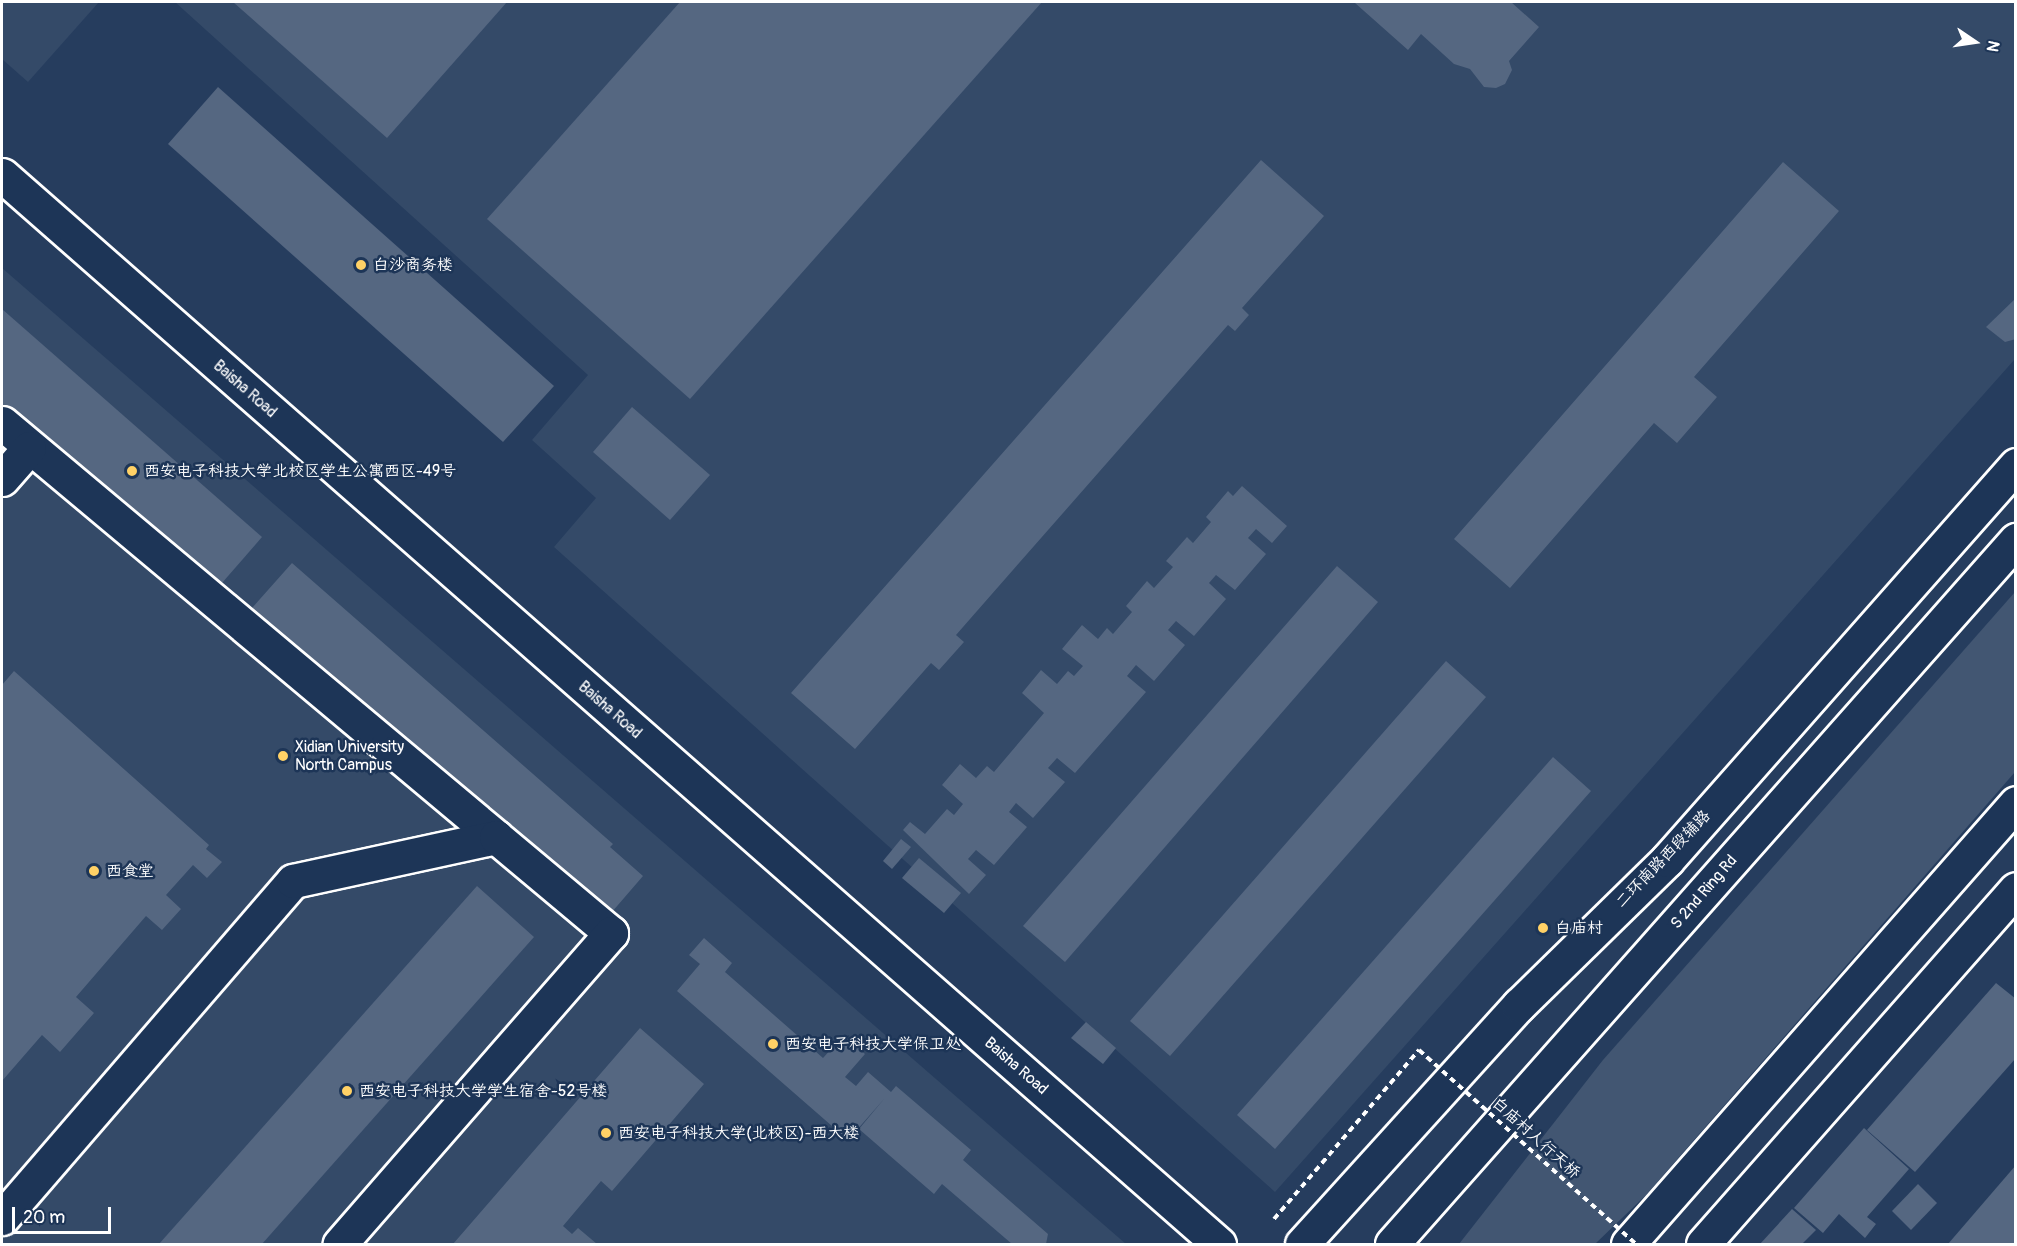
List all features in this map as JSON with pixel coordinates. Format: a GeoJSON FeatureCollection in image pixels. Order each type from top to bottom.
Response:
{"type":"FeatureCollection","features":[{"type":"Feature","properties":{"kind":"main road","name":"Baisha Road"},"geometry":{"type":"LineString","coordinates":[[2,175],[1219,1245]]}},
{"type":"Feature","properties":{"kind":"main road"},"geometry":{"type":"LineString","coordinates":[[2,423],[610,933],[340,1245]]}},
{"type":"Feature","properties":{"kind":"main road"},"geometry":{"type":"LineString","coordinates":[[2,479],[29,447]]}},
{"type":"Feature","properties":{"kind":"main road","name":"二环南路西段辅路"},"geometry":{"type":"LineString","coordinates":[[1302,1245],[1519,1005],[1667,860],[2016,465]]}},
{"type":"Feature","properties":{"kind":"main road","name":"S 2nd Ring Rd"},"geometry":{"type":"LineString","coordinates":[[1392,1245],[2016,540]]}},
{"type":"Feature","properties":{"kind":"main road"},"geometry":{"type":"LineString","coordinates":[[1628,1245],[2016,803]]}},
{"type":"Feature","properties":{"kind":"main road"},"geometry":{"type":"LineString","coordinates":[[2,1218],[293,881],[496,837]]}},
{"type":"Feature","properties":{"kind":"main road"},"geometry":{"type":"LineString","coordinates":[[1703,1245],[2016,888]]}},
{"type":"Feature","properties":{"kind":"path","name":"白庙村人行天桥"},"geometry":{"type":"LineString","coordinates":[[1274,1218],[1419,1050],[1636,1245]]}},
{"type":"Feature","properties":{"kind":"shaded area"},"geometry":{"type":"Polygon","coordinates":[[[2,2],[99,2],[28,82],[2,59],[2,2]]]}},
{"type":"Feature","properties":{"kind":"shaded area"},"geometry":{"type":"Polygon","coordinates":[[[175,2],[2015,2],[2015,359],[1275,1192],[554,547],[596,498],[532,440],[588,375],[175,2]]]}},
{"type":"Feature","properties":{"kind":"shaded area","name":"Xidian University North Campus"},"geometry":{"type":"Polygon","coordinates":[[[2,268],[1126,1244],[2,1244],[2,268]]]}},
{"type":"Feature","properties":{"kind":"shaded area"},"geometry":{"type":"Polygon","coordinates":[[[2015,592],[2015,772],[1646,1195],[1595,1244],[1459,1244],[1603,1060],[2015,592]]]}},
{"type":"Feature","properties":{"kind":"building"},"geometry":{"type":"Polygon","coordinates":[[[233,2],[507,2],[387,138],[233,2]]]}},
{"type":"Feature","properties":{"kind":"building"},"geometry":{"type":"Polygon","coordinates":[[[680,2],[1042,2],[690,399],[487,219],[680,2]]]}},
{"type":"Feature","properties":{"kind":"building"},"geometry":{"type":"Polygon","coordinates":[[[1511,2],[1539,27],[1509,61],[1512,70],[1505,84],[1496,88],[1484,87],[1470,69],[1454,64],[1421,34],[1408,50],[1355,3],[1511,2]]]}},
{"type":"Feature","properties":{"kind":"building","name":"白沙商务楼"},"geometry":{"type":"Polygon","coordinates":[[[218,87],[554,386],[503,442],[168,144],[218,87]]]}},
{"type":"Feature","properties":{"kind":"building"},"geometry":{"type":"Polygon","coordinates":[[[1261,160],[1324,216],[1242,308],[1249,315],[1235,331],[1228,325],[956,635],[964,642],[939,670],[931,663],[855,749],[791,693],[1261,160]]]}},
{"type":"Feature","properties":{"kind":"building"},"geometry":{"type":"Polygon","coordinates":[[[1783,162],[1839,211],[1694,377],[1717,397],[1677,443],[1654,423],[1510,588],[1454,539],[1783,162]]]}},
{"type":"Feature","properties":{"kind":"building"},"geometry":{"type":"Polygon","coordinates":[[[2016,298],[2016,339],[2005,342],[1986,327],[2016,298]]]}},
{"type":"Feature","properties":{"kind":"building","name":"西安电子科技大学北校区学生公寓西区-49号"},"geometry":{"type":"Polygon","coordinates":[[[2,309],[262,537],[215,591],[2,404],[2,309]]]}},
{"type":"Feature","properties":{"kind":"building"},"geometry":{"type":"Polygon","coordinates":[[[632,407],[710,475],[670,520],[593,452],[632,407]]]}},
{"type":"Feature","properties":{"kind":"building"},"geometry":{"type":"Polygon","coordinates":[[[1242,486],[1287,526],[1272,543],[1256,529],[1248,538],[1266,554],[1235,590],[1216,575],[1209,583],[1226,599],[1194,636],[1176,621],[1168,630],[1185,645],[1154,681],[1136,665],[1127,676],[1146,692],[1075,773],[1057,758],[1048,768],[1065,782],[1033,818],[1016,803],[1009,812],[1027,827],[994,865],[976,850],[968,859],[986,875],[969,894],[903,830],[910,822],[925,834],[947,809],[954,815],[963,804],[942,785],[960,764],[976,778],[987,766],[994,772],[1044,713],[1022,693],[1041,670],[1057,684],[1068,671],[1074,676],[1083,666],[1062,649],[1082,625],[1098,639],[1107,628],[1113,634],[1132,612],[1126,606],[1147,581],[1154,588],[1173,567],[1166,561],[1187,537],[1193,543],[1211,522],[1206,517],[1228,491],[1233,496],[1242,486]]]}},
{"type":"Feature","properties":{"kind":"building"},"geometry":{"type":"Polygon","coordinates":[[[292,563],[613,844],[610,847],[643,876],[599,927],[245,616],[292,563]]]}},
{"type":"Feature","properties":{"kind":"building"},"geometry":{"type":"Polygon","coordinates":[[[1337,566],[1378,602],[1065,962],[1023,926],[1337,566]]]}},
{"type":"Feature","properties":{"kind":"building"},"geometry":{"type":"Polygon","coordinates":[[[1446,661],[1486,697],[1170,1056],[1130,1021],[1446,661]]]}},
{"type":"Feature","properties":{"kind":"building","name":"西食堂"},"geometry":{"type":"Polygon","coordinates":[[[14,671],[209,845],[206,849],[222,862],[207,878],[193,865],[166,895],[181,909],[162,930],[146,916],[76,997],[94,1013],[60,1052],[42,1035],[2,1081],[2,685],[14,671]]]}},
{"type":"Feature","properties":{"kind":"building"},"geometry":{"type":"Polygon","coordinates":[[[1553,757],[1591,791],[1275,1149],[1237,1115],[1553,757]]]}},
{"type":"Feature","properties":{"kind":"building"},"geometry":{"type":"Polygon","coordinates":[[[901,839],[911,847],[892,869],[883,861],[901,839]]]}},
{"type":"Feature","properties":{"kind":"building"},"geometry":{"type":"Polygon","coordinates":[[[919,858],[961,893],[944,913],[902,878],[919,858]]]}},
{"type":"Feature","properties":{"kind":"building","name":"西安电子科技大学学生宿舍-52号楼"},"geometry":{"type":"Polygon","coordinates":[[[477,886],[534,937],[262,1244],[159,1244],[477,886]]]}},
{"type":"Feature","properties":{"kind":"building"},"geometry":{"type":"Polygon","coordinates":[[[704,938],[732,963],[725,972],[823,1058],[844,1035],[865,1054],[845,1077],[856,1086],[868,1072],[891,1092],[896,1086],[971,1150],[963,1160],[1048,1234],[1046,1244],[1012,1244],[942,1184],[934,1194],[859,1129],[884,1099],[848,1140],[677,991],[700,964],[689,955],[704,938]]]}},
{"type":"Feature","properties":{"kind":"building"},"geometry":{"type":"Polygon","coordinates":[[[1996,983],[2016,999],[2016,1058],[1915,1172],[1867,1130],[1996,983]]]}},
{"type":"Feature","properties":{"kind":"building"},"geometry":{"type":"Polygon","coordinates":[[[1086,1022],[1116,1048],[1103,1064],[1071,1038],[1086,1022]]]}},
{"type":"Feature","properties":{"kind":"building","name":"西安电子科技大学(北校区)-西大楼"},"geometry":{"type":"Polygon","coordinates":[[[640,1028],[704,1084],[612,1191],[601,1181],[563,1226],[572,1234],[578,1228],[597,1244],[453,1244],[640,1028]]]}},
{"type":"Feature","properties":{"kind":"building"},"geometry":{"type":"Polygon","coordinates":[[[1864,1128],[1909,1169],[1867,1217],[1876,1224],[1865,1238],[1839,1214],[1823,1233],[1794,1208],[1864,1128]]]}},
{"type":"Feature","properties":{"kind":"building"},"geometry":{"type":"Polygon","coordinates":[[[2016,1165],[2016,1244],[1948,1244],[2016,1165]]]}},
{"type":"Feature","properties":{"kind":"building"},"geometry":{"type":"Polygon","coordinates":[[[1918,1184],[1937,1203],[1911,1230],[1892,1211],[1918,1184]]]}},
{"type":"Feature","properties":{"kind":"building"},"geometry":{"type":"Polygon","coordinates":[[[1792,1209],[1816,1230],[1802,1244],[1760,1244],[1792,1209]]]}},
{"type":"Feature","properties":{"kind":"place","name":"白沙商务楼"},"geometry":{"type":"Point","coordinates":[361,265]}},
{"type":"Feature","properties":{"kind":"place","name":"西安电子科技大学北校区学生公寓西区-49号"},"geometry":{"type":"Point","coordinates":[132,471]}},
{"type":"Feature","properties":{"kind":"place","name":"Xidian University North Campus"},"geometry":{"type":"Point","coordinates":[283,756]}},
{"type":"Feature","properties":{"kind":"place","name":"西食堂"},"geometry":{"type":"Point","coordinates":[94,871]}},
{"type":"Feature","properties":{"kind":"place","name":"白庙村"},"geometry":{"type":"Point","coordinates":[1543,928]}},
{"type":"Feature","properties":{"kind":"place","name":"西安电子科技大学保卫处"},"geometry":{"type":"Point","coordinates":[773,1044]}},
{"type":"Feature","properties":{"kind":"place","name":"西安电子科技大学学生宿舍-52号楼"},"geometry":{"type":"Point","coordinates":[347,1091]}},
{"type":"Feature","properties":{"kind":"place","name":"西安电子科技大学(北校区)-西大楼"},"geometry":{"type":"Point","coordinates":[606,1133]}}]}
